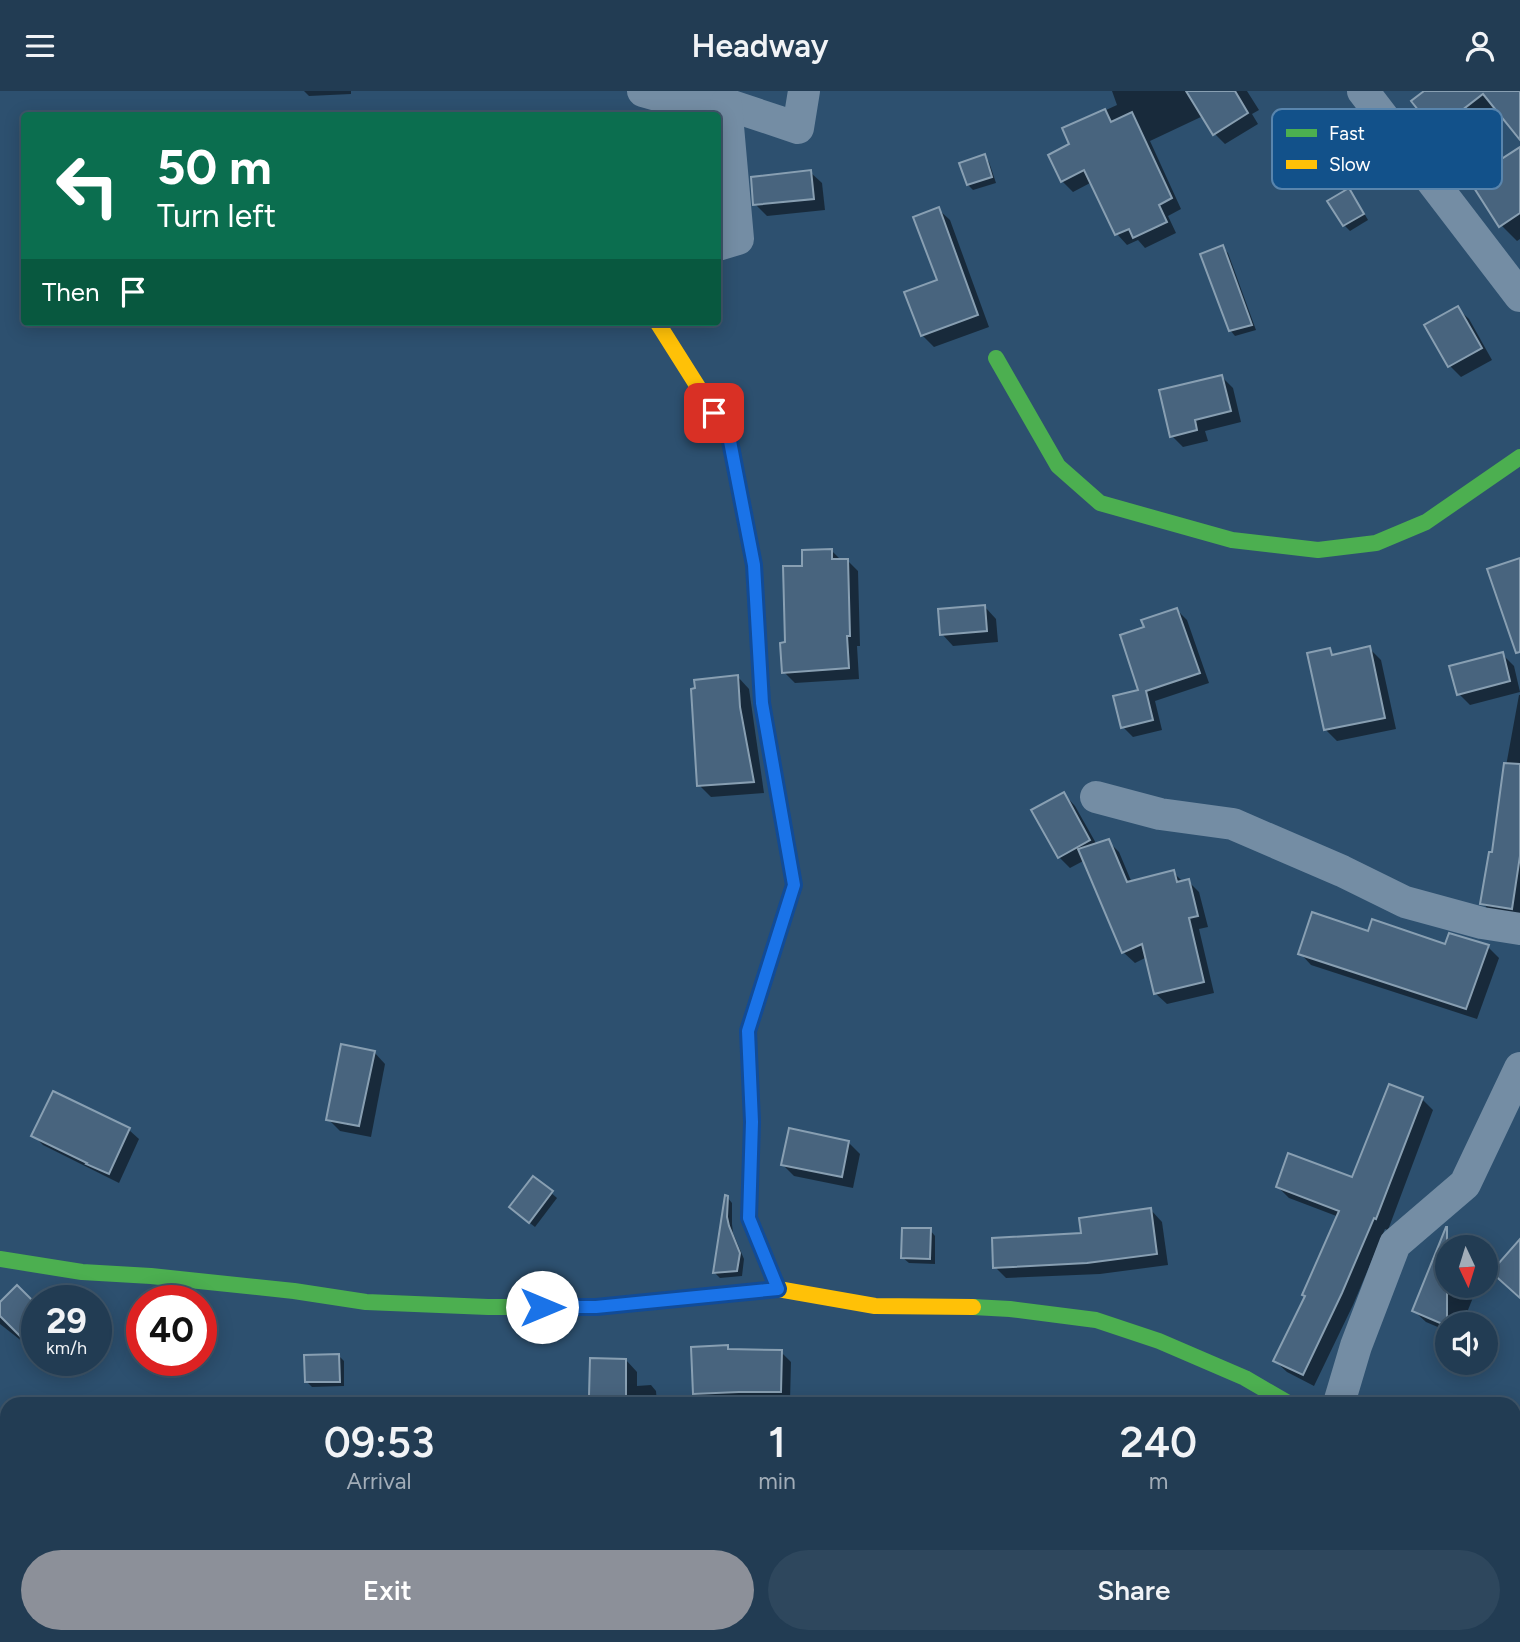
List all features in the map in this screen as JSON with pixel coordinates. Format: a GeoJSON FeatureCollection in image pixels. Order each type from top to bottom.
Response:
{"type":"FeatureCollection","features":[{"type":"Feature","properties":{"kind":"street"},"geometry":{"type":"LineString","coordinates":[[643,91],[693,105],[726,104],[797,128],[804,91]]}},
{"type":"Feature","properties":{"kind":"street"},"geometry":{"type":"LineString","coordinates":[[1363,91],[1377,109]]}},
{"type":"Feature","properties":{"kind":"street"},"geometry":{"type":"LineString","coordinates":[[721,244],[738,239],[726,104]]}},
{"type":"Feature","properties":{"kind":"street"},"geometry":{"type":"LineString","coordinates":[[1438,189],[1520,296]]}},
{"type":"Feature","properties":{"kind":"street"},"geometry":{"type":"LineString","coordinates":[[660,326],[729,436],[754,565],[762,703],[794,885],[748,1031],[752,1122],[749,1218],[778,1289]]}},
{"type":"Feature","properties":{"kind":"street"},"geometry":{"type":"LineString","coordinates":[[996,358],[1058,466],[1100,503],[1232,540],[1318,550],[1376,543],[1426,522],[1520,457]]}},
{"type":"Feature","properties":{"kind":"street"},"geometry":{"type":"LineString","coordinates":[[1096,797],[1160,814],[1233,824],[1342,871],[1405,902],[1482,923],[1520,929]]}},
{"type":"Feature","properties":{"kind":"street"},"geometry":{"type":"LineString","coordinates":[[1341,1397],[1356,1346],[1395,1244],[1465,1184],[1520,1068]]}},
{"type":"Feature","properties":{"kind":"street"},"geometry":{"type":"LineString","coordinates":[[0,1259],[82,1272],[151,1276],[294,1291],[366,1302],[488,1307],[596,1307],[778,1289],[875,1306],[1010,1309],[1096,1320],[1170,1346],[1245,1378],[1278,1397]]}},
{"type":"Feature","properties":{"kind":"building"},"geometry":{"type":"Polygon","coordinates":[[[1186,91],[1235,91],[1248,113],[1213,135],[1186,91]]]}},
{"type":"Feature","properties":{"kind":"building"},"geometry":{"type":"Polygon","coordinates":[[[1424,91],[1520,91],[1520,140],[1502,118],[1502,109],[1495,109],[1483,94],[1464,109],[1417,109],[1411,101],[1424,91]]]}},
{"type":"Feature","properties":{"kind":"building"},"geometry":{"type":"Polygon","coordinates":[[[1105,109],[1111,122],[1132,112],[1172,198],[1159,205],[1167,222],[1133,238],[1129,229],[1115,235],[1084,170],[1061,182],[1048,155],[1069,144],[1062,128],[1105,109]]]}},
{"type":"Feature","properties":{"kind":"building"},"geometry":{"type":"Polygon","coordinates":[[[1520,147],[1520,213],[1499,227],[1475,189],[1502,189],[1502,159],[1520,147]]]}},
{"type":"Feature","properties":{"kind":"building"},"geometry":{"type":"Polygon","coordinates":[[[985,154],[992,177],[967,185],[959,163],[985,154]]]}},
{"type":"Feature","properties":{"kind":"building"},"geometry":{"type":"Polygon","coordinates":[[[811,170],[814,199],[753,205],[751,177],[811,170]]]}},
{"type":"Feature","properties":{"kind":"building"},"geometry":{"type":"Polygon","coordinates":[[[1350,189],[1364,214],[1343,226],[1327,201],[1350,189]]]}},
{"type":"Feature","properties":{"kind":"building"},"geometry":{"type":"Polygon","coordinates":[[[939,207],[978,315],[921,336],[904,292],[937,280],[913,217],[939,207]]]}},
{"type":"Feature","properties":{"kind":"building"},"geometry":{"type":"Polygon","coordinates":[[[1223,245],[1252,325],[1229,331],[1200,254],[1223,245]]]}},
{"type":"Feature","properties":{"kind":"building"},"geometry":{"type":"Polygon","coordinates":[[[1458,306],[1482,348],[1448,367],[1424,325],[1458,306]]]}},
{"type":"Feature","properties":{"kind":"building"},"geometry":{"type":"Polygon","coordinates":[[[1222,375],[1231,411],[1195,420],[1197,430],[1170,437],[1159,390],[1222,375]]]}},
{"type":"Feature","properties":{"kind":"building"},"geometry":{"type":"Polygon","coordinates":[[[832,549],[832,559],[848,559],[849,668],[782,673],[780,643],[785,642],[783,566],[802,566],[802,550],[832,549]]]}},
{"type":"Feature","properties":{"kind":"building"},"geometry":{"type":"Polygon","coordinates":[[[1520,558],[1520,652],[1516,653],[1487,569],[1520,558]]]}},
{"type":"Feature","properties":{"kind":"building"},"geometry":{"type":"Polygon","coordinates":[[[985,605],[987,631],[940,635],[938,609],[985,605]]]}},
{"type":"Feature","properties":{"kind":"building"},"geometry":{"type":"Polygon","coordinates":[[[1177,608],[1200,673],[1146,691],[1153,720],[1121,728],[1113,696],[1138,690],[1120,635],[1144,627],[1141,620],[1177,608]]]}},
{"type":"Feature","properties":{"kind":"building"},"geometry":{"type":"Polygon","coordinates":[[[1370,646],[1385,718],[1324,730],[1307,653],[1330,648],[1332,655],[1370,646]]]}},
{"type":"Feature","properties":{"kind":"building"},"geometry":{"type":"Polygon","coordinates":[[[1503,652],[1510,681],[1457,695],[1449,666],[1503,652]]]}},
{"type":"Feature","properties":{"kind":"building"},"geometry":{"type":"Polygon","coordinates":[[[738,675],[740,707],[754,782],[697,786],[691,689],[695,688],[694,680],[738,675]]]}},
{"type":"Feature","properties":{"kind":"building"},"geometry":{"type":"Polygon","coordinates":[[[1504,763],[1520,764],[1520,856],[1512,909],[1480,904],[1489,852],[1492,852],[1504,763]]]}},
{"type":"Feature","properties":{"kind":"building"},"geometry":{"type":"Polygon","coordinates":[[[1064,792],[1090,840],[1058,858],[1031,810],[1064,792]]]}},
{"type":"Feature","properties":{"kind":"building"},"geometry":{"type":"Polygon","coordinates":[[[1109,839],[1127,882],[1174,870],[1177,882],[1189,879],[1198,916],[1189,918],[1204,982],[1154,994],[1142,944],[1122,953],[1078,849],[1109,839]]]}},
{"type":"Feature","properties":{"kind":"building"},"geometry":{"type":"Polygon","coordinates":[[[1312,912],[1368,931],[1372,919],[1445,944],[1449,933],[1489,945],[1466,1009],[1298,954],[1312,912]]]}},
{"type":"Feature","properties":{"kind":"building"},"geometry":{"type":"Polygon","coordinates":[[[341,1044],[375,1051],[359,1126],[326,1120],[341,1044]]]}},
{"type":"Feature","properties":{"kind":"building"},"geometry":{"type":"Polygon","coordinates":[[[1389,1084],[1423,1097],[1376,1219],[1374,1218],[1303,1375],[1273,1361],[1305,1296],[1302,1295],[1339,1211],[1276,1187],[1288,1153],[1352,1177],[1389,1084]]]}},
{"type":"Feature","properties":{"kind":"building"},"geometry":{"type":"Polygon","coordinates":[[[53,1091],[130,1128],[109,1174],[31,1136],[53,1091]]]}},
{"type":"Feature","properties":{"kind":"building"},"geometry":{"type":"Polygon","coordinates":[[[789,1128],[849,1141],[842,1177],[781,1165],[789,1128]]]}},
{"type":"Feature","properties":{"kind":"building"},"geometry":{"type":"Polygon","coordinates":[[[533,1176],[553,1191],[529,1223],[509,1207],[533,1176]]]}},
{"type":"Feature","properties":{"kind":"building"},"geometry":{"type":"Polygon","coordinates":[[[725,1195],[728,1196],[729,1226],[740,1253],[737,1271],[713,1273],[725,1195]]]}},
{"type":"Feature","properties":{"kind":"building"},"geometry":{"type":"Polygon","coordinates":[[[1151,1208],[1157,1254],[1087,1263],[993,1268],[992,1238],[1081,1233],[1079,1218],[1151,1208]]]}},
{"type":"Feature","properties":{"kind":"building"},"geometry":{"type":"Polygon","coordinates":[[[902,1228],[931,1228],[930,1259],[901,1258],[902,1228]]]}},
{"type":"Feature","properties":{"kind":"building"},"geometry":{"type":"Polygon","coordinates":[[[1520,1239],[1520,1298],[1498,1278],[1498,1264],[1520,1239]]]}},
{"type":"Feature","properties":{"kind":"building"},"geometry":{"type":"Polygon","coordinates":[[[1435,1254],[1435,1299],[1447,1299],[1447,1312],[1435,1312],[1435,1321],[1412,1311],[1435,1254]]]}},
{"type":"Feature","properties":{"kind":"building"},"geometry":{"type":"Polygon","coordinates":[[[17,1285],[21,1289],[21,1337],[0,1316],[0,1302],[17,1285]]]}},
{"type":"Feature","properties":{"kind":"building"},"geometry":{"type":"Polygon","coordinates":[[[728,1345],[728,1349],[782,1350],[781,1392],[693,1394],[691,1347],[728,1345]]]}},
{"type":"Feature","properties":{"kind":"building"},"geometry":{"type":"Polygon","coordinates":[[[339,1354],[340,1382],[305,1382],[304,1355],[339,1354]]]}},
{"type":"Feature","properties":{"kind":"building"},"geometry":{"type":"Polygon","coordinates":[[[590,1358],[626,1359],[626,1397],[589,1396],[590,1358]]]}},
{"type":"Feature","properties":{"kind":"traffic: fast"},"geometry":{"type":"LineString","coordinates":[[996,358],[1058,466],[1100,503],[1232,540],[1318,550],[1376,543],[1426,522],[1520,457]]}},
{"type":"Feature","properties":{"kind":"traffic: fast"},"geometry":{"type":"LineString","coordinates":[[755,587],[762,703],[794,885],[748,1031],[752,1122],[749,1218],[778,1289]]}},
{"type":"Feature","properties":{"kind":"traffic: fast"},"geometry":{"type":"LineString","coordinates":[[0,1259],[82,1272],[151,1276],[294,1291],[366,1302],[488,1307],[596,1307],[664,1300]]}},
{"type":"Feature","properties":{"kind":"traffic: fast"},"geometry":{"type":"LineString","coordinates":[[973,1307],[1096,1320],[1159,1341],[1245,1378],[1278,1397]]}},
{"type":"Feature","properties":{"kind":"traffic: slow"},"geometry":{"type":"LineString","coordinates":[[660,326],[729,436],[754,565],[755,587]]}},
{"type":"Feature","properties":{"kind":"traffic: slow"},"geometry":{"type":"LineString","coordinates":[[664,1300],[778,1289],[875,1306],[973,1307]]}},
{"type":"Feature","properties":{"kind":"route"},"geometry":{"type":"LineString","coordinates":[[542,1307],[596,1307],[778,1289],[749,1218],[752,1122],[748,1031],[794,885],[762,703],[754,565],[729,436],[714,413]]}}]}
